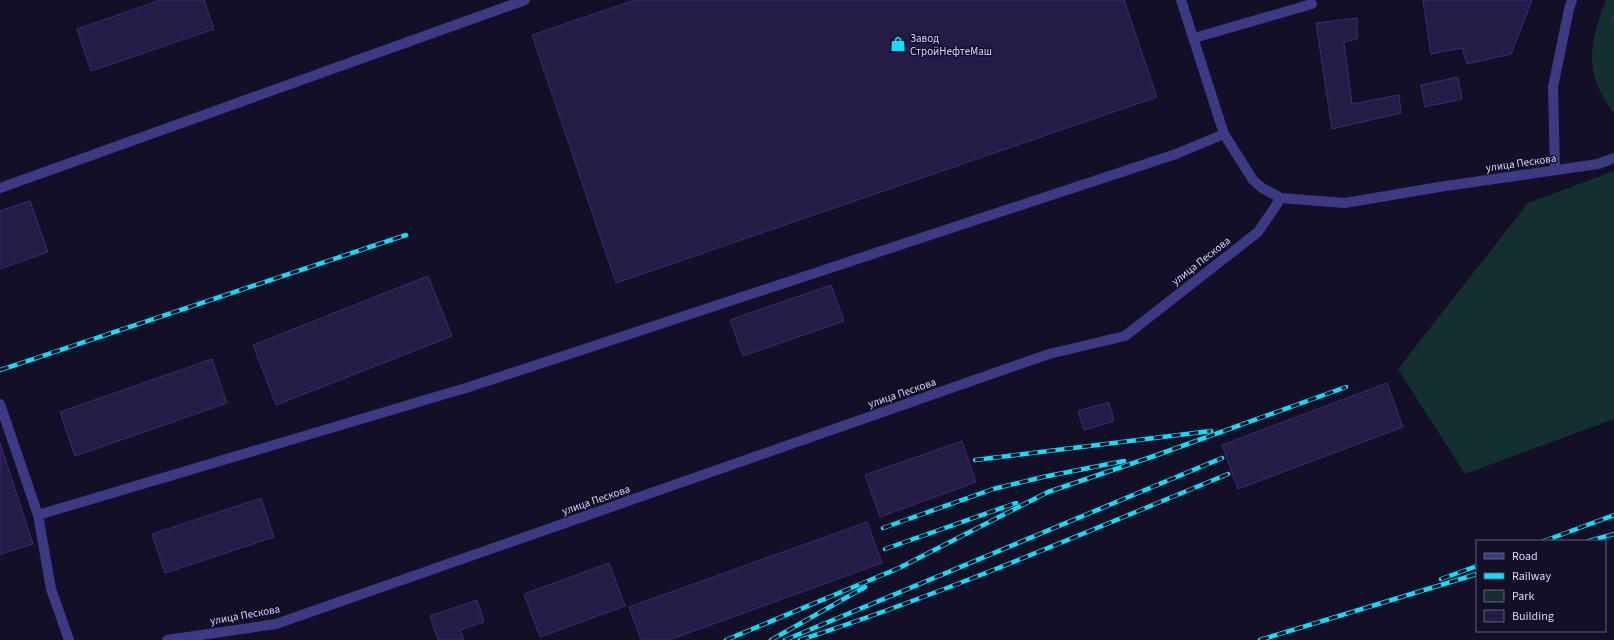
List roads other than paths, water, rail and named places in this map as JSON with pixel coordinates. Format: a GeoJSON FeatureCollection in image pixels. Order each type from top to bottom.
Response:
{"type":"FeatureCollection","features":[{"type":"Feature","properties":{"kind":"street"},"geometry":{"type":"LineString","coordinates":[[0,188],[525,0]]}},
{"type":"Feature","properties":{"kind":"street"},"geometry":{"type":"LineString","coordinates":[[1181,0],[1224,134],[1253,180],[1262,188],[1281,198]]}},
{"type":"Feature","properties":{"kind":"street"},"geometry":{"type":"LineString","coordinates":[[1555,170],[1553,87],[1572,0]]}},
{"type":"Feature","properties":{"kind":"street"},"geometry":{"type":"LineString","coordinates":[[1194,38],[1312,4]]}},
{"type":"Feature","properties":{"kind":"street"},"geometry":{"type":"LineString","coordinates":[[38,515],[469,387],[1168,156],[1224,134]]}},
{"type":"Feature","properties":{"kind":"street","name":"улица Пескова"},"geometry":{"type":"LineString","coordinates":[[167,640],[276,624],[1049,354],[1125,336],[1258,232],[1281,198],[1345,203],[1598,164],[1614,158]]}},
{"type":"Feature","properties":{"kind":"street"},"geometry":{"type":"LineString","coordinates":[[0,404],[38,515],[51,589],[69,640]]}},
{"type":"Feature","properties":{"kind":"railway"},"geometry":{"type":"LineString","coordinates":[[0,370],[406,235]]}},
{"type":"Feature","properties":{"kind":"railway"},"geometry":{"type":"LineString","coordinates":[[726,640],[899,568],[1048,492],[1157,455],[1346,387]]}},
{"type":"Feature","properties":{"kind":"railway"},"geometry":{"type":"LineString","coordinates":[[975,460],[1211,431]]}},
{"type":"Feature","properties":{"kind":"railway"},"geometry":{"type":"LineString","coordinates":[[785,640],[1222,458]]}},
{"type":"Feature","properties":{"kind":"railway"},"geometry":{"type":"LineString","coordinates":[[883,528],[993,489],[1043,477],[1124,461]]}},
{"type":"Feature","properties":{"kind":"railway"},"geometry":{"type":"LineString","coordinates":[[800,640],[854,622],[962,582],[1069,540],[1228,474]]}},
{"type":"Feature","properties":{"kind":"railway"},"geometry":{"type":"LineString","coordinates":[[885,549],[1016,503]]}},
{"type":"Feature","properties":{"kind":"railway"},"geometry":{"type":"LineString","coordinates":[[1547,540],[1614,515]]}},
{"type":"Feature","properties":{"kind":"railway"},"geometry":{"type":"LineString","coordinates":[[1593,540],[1614,534]]}},
{"type":"Feature","properties":{"kind":"railway"},"geometry":{"type":"LineString","coordinates":[[1441,579],[1476,566]]}},
{"type":"Feature","properties":{"kind":"railway"},"geometry":{"type":"LineString","coordinates":[[1260,640],[1476,574]]}},
{"type":"Feature","properties":{"kind":"railway"},"geometry":{"type":"LineString","coordinates":[[771,640],[865,587]]}},
{"type":"Feature","properties":{"kind":"place","name":"Завод СтройНефтеМаш"},"geometry":{"type":"Point","coordinates":[898,44]}}]}
